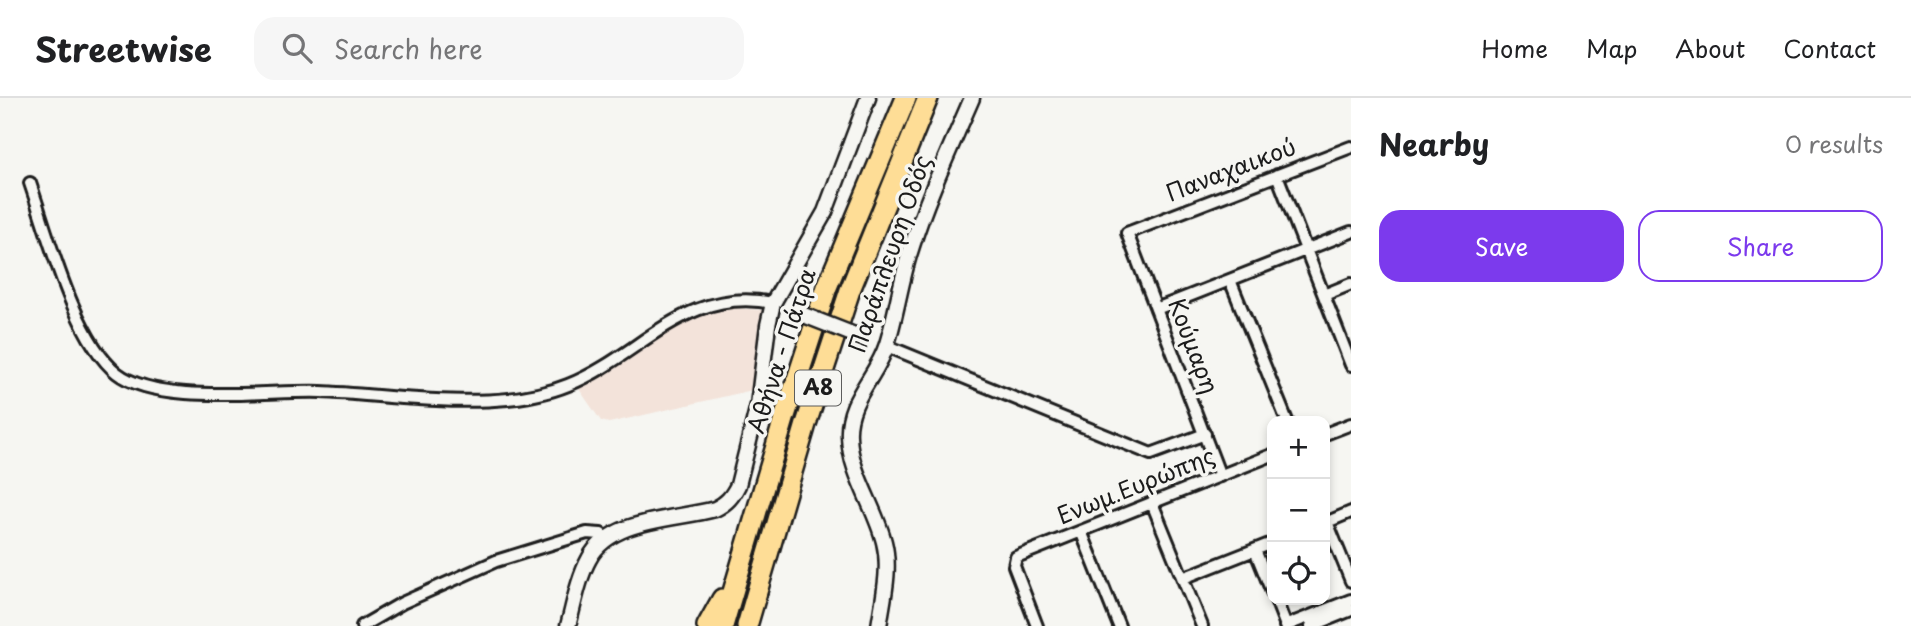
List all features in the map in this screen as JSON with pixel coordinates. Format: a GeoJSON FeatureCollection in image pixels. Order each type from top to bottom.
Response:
{"type":"FeatureCollection","features":[{"type":"Feature","properties":{"kind":"highway","name":"Αθήνα - Πάτρα"},"geometry":{"type":"LineString","coordinates":[[723,626],[784,419],[827,287],[906,98]]}},
{"type":"Feature","properties":{"kind":"highway","name":"Αθήνα - Πάτρα"},"geometry":{"type":"LineString","coordinates":[[747,626],[806,424],[850,290],[928,98]]}},
{"type":"Feature","properties":{"kind":"highway"},"geometry":{"type":"LineString","coordinates":[[707,626],[744,554]]}},
{"type":"Feature","properties":{"kind":"highway"},"geometry":{"type":"LineString","coordinates":[[755,626],[765,561]]}},
{"type":"Feature","properties":{"kind":"street"},"geometry":{"type":"LineString","coordinates":[[568,626],[589,557],[606,538],[625,528],[715,509],[726,504],[733,495],[738,485],[758,405],[768,325],[774,303],[825,212],[868,98]]}},
{"type":"Feature","properties":{"kind":"street","name":"Παράπλευρη Οδός"},"geometry":{"type":"LineString","coordinates":[[879,626],[886,580],[886,551],[880,529],[853,463],[848,435],[852,410],[887,346],[903,274],[923,212],[972,98]]}},
{"type":"Feature","properties":{"kind":"street","name":"Παναχαικού"},"geometry":{"type":"LineString","coordinates":[[1126,233],[1351,147]]}},
{"type":"Feature","properties":{"kind":"street"},"geometry":{"type":"LineString","coordinates":[[1277,175],[1351,365]]}},
{"type":"Feature","properties":{"kind":"street"},"geometry":{"type":"LineString","coordinates":[[30,183],[78,318],[92,345],[107,364],[126,379],[148,386],[210,394],[321,392],[427,399],[516,399],[548,392],[580,380],[668,323],[698,309],[735,300],[774,303],[1151,454],[1205,434]]}},
{"type":"Feature","properties":{"kind":"street"},"geometry":{"type":"LineString","coordinates":[[1156,309],[1351,232]]}},
{"type":"Feature","properties":{"kind":"street","name":"Κούμαρη"},"geometry":{"type":"LineString","coordinates":[[1126,233],[1220,476]]}},
{"type":"Feature","properties":{"kind":"street"},"geometry":{"type":"LineString","coordinates":[[1230,280],[1285,416]]}},
{"type":"Feature","properties":{"kind":"street"},"geometry":{"type":"LineString","coordinates":[[1324,295],[1351,284]]}},
{"type":"Feature","properties":{"kind":"street"},"geometry":{"type":"LineString","coordinates":[[1330,432],[1351,424]]}},
{"type":"Feature","properties":{"kind":"street","name":"Ενωμ.Ευρώπης"},"geometry":{"type":"LineString","coordinates":[[1038,626],[1014,566],[1016,557],[1267,457]]}},
{"type":"Feature","properties":{"kind":"street"},"geometry":{"type":"LineString","coordinates":[[1152,503],[1202,626]]}},
{"type":"Feature","properties":{"kind":"street"},"geometry":{"type":"LineString","coordinates":[[1330,520],[1351,512]]}},
{"type":"Feature","properties":{"kind":"street"},"geometry":{"type":"LineString","coordinates":[[1081,531],[1119,626]]}},
{"type":"Feature","properties":{"kind":"street"},"geometry":{"type":"LineString","coordinates":[[1330,531],[1351,581]]}},
{"type":"Feature","properties":{"kind":"street"},"geometry":{"type":"LineString","coordinates":[[362,626],[402,603],[496,561],[587,533],[601,534],[606,538]]}},
{"type":"Feature","properties":{"kind":"street"},"geometry":{"type":"LineString","coordinates":[[1183,578],[1267,545]]}},
{"type":"Feature","properties":{"kind":"street"},"geometry":{"type":"LineString","coordinates":[[1255,550],[1267,580]]}},
{"type":"Feature","properties":{"kind":"street"},"geometry":{"type":"LineString","coordinates":[[1278,605],[1286,626],[1332,618],[1351,600]]}},
{"type":"Feature","properties":{"kind":"street"},"geometry":{"type":"LineString","coordinates":[[1311,626],[1351,610]]}},
{"type":"Feature","properties":{"kind":"shaded area"},"geometry":{"type":"Polygon","coordinates":[[[734,308],[762,310],[764,323],[757,389],[609,423],[601,421],[579,389],[668,328],[696,315],[734,308]]]}}]}
